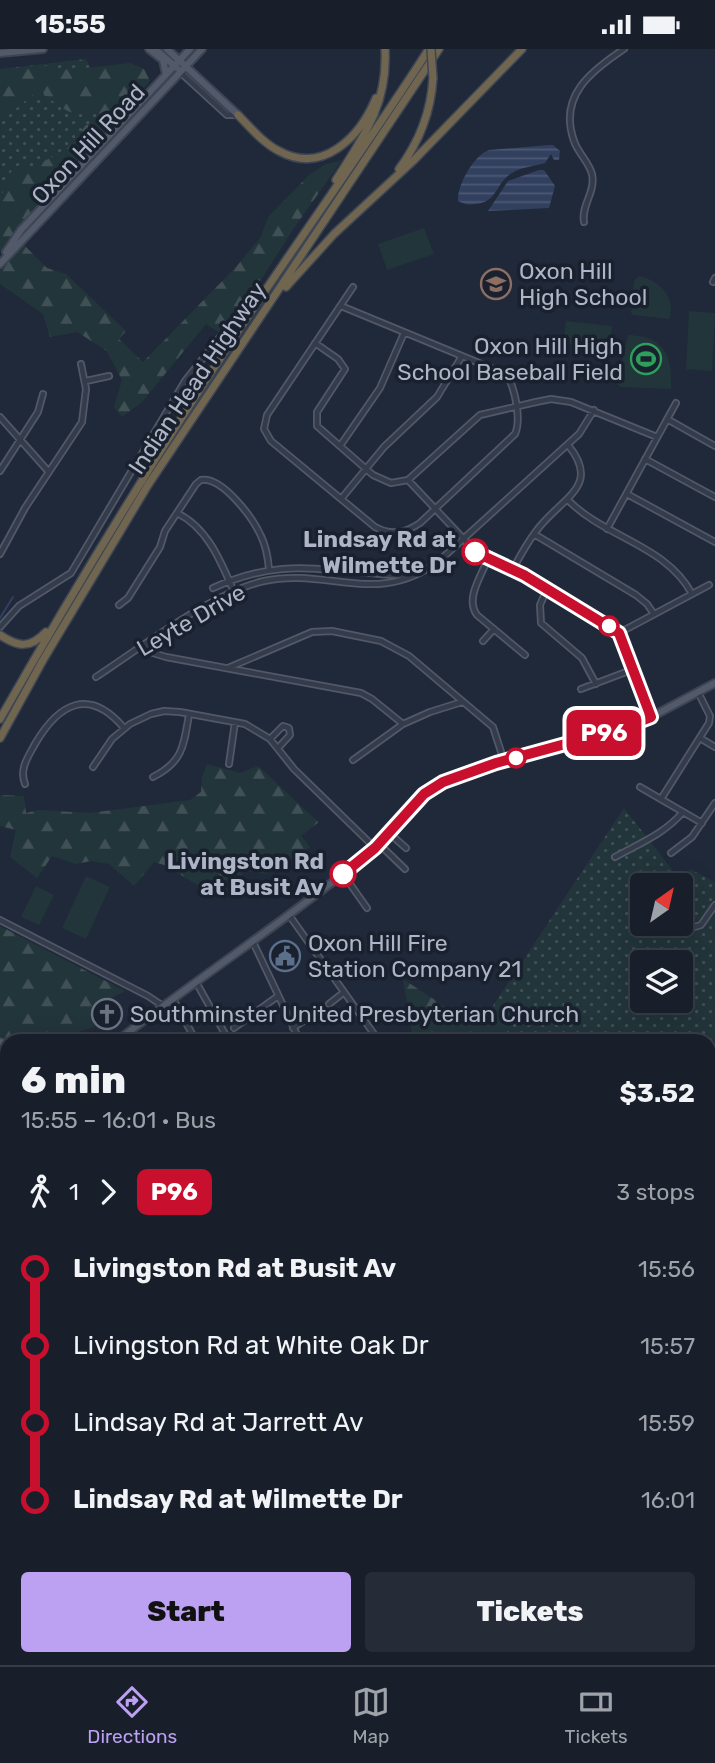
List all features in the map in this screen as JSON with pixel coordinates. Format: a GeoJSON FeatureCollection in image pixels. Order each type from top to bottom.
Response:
{"type":"FeatureCollection","features":[{"type":"Feature","properties":{"kind":"highway"},"geometry":{"type":"LineString","coordinates":[[282,266],[368,131],[380,97],[385,71],[385,49]]}},
{"type":"Feature","properties":{"kind":"highway"},"geometry":{"type":"LineString","coordinates":[[390,180],[408,156],[422,130],[430,106],[433,78],[430,49]]}},
{"type":"Feature","properties":{"kind":"highway","name":"Indian Head Highway"},"geometry":{"type":"LineString","coordinates":[[0,719],[60,614],[167,440],[430,49]]}},
{"type":"Feature","properties":{"kind":"highway","name":"Indian Head Highway"},"geometry":{"type":"LineString","coordinates":[[0,738],[115,539],[189,422],[441,49]]}},
{"type":"Feature","properties":{"kind":"highway"},"geometry":{"type":"LineString","coordinates":[[261,316],[320,248],[413,161],[522,49]]}},
{"type":"Feature","properties":{"kind":"highway"},"geometry":{"type":"LineString","coordinates":[[238,115],[272,147],[286,155],[305,159],[323,156],[343,147],[363,123],[373,106],[385,71]]}},
{"type":"Feature","properties":{"kind":"highway"},"geometry":{"type":"LineString","coordinates":[[0,635],[19,646],[29,645],[44,635],[60,614]]}},
{"type":"Feature","properties":{"kind":"main road"},"geometry":{"type":"LineString","coordinates":[[0,53],[43,49]]}},
{"type":"Feature","properties":{"kind":"main road"},"geometry":{"type":"LineString","coordinates":[[149,49],[163,60],[166,75]]}},
{"type":"Feature","properties":{"kind":"main road"},"geometry":{"type":"LineString","coordinates":[[155,49],[177,63]]}},
{"type":"Feature","properties":{"kind":"main road"},"geometry":{"type":"LineString","coordinates":[[167,49],[183,70],[238,115]]}},
{"type":"Feature","properties":{"kind":"main road","name":"Oxon Hill Road"},"geometry":{"type":"LineString","coordinates":[[0,261],[21,230],[190,49]]}},
{"type":"Feature","properties":{"kind":"main road","name":"Oxon Hill Road"},"geometry":{"type":"LineString","coordinates":[[0,261],[202,49]]}},
{"type":"Feature","properties":{"kind":"main road"},"geometry":{"type":"LineString","coordinates":[[126,1034],[343,874],[377,846],[432,788],[456,775],[620,729],[651,717],[715,683]]}},
{"type":"Feature","properties":{"kind":"street"},"geometry":{"type":"LineString","coordinates":[[584,222],[583,213],[593,185],[592,174],[574,142],[570,121],[571,107],[583,80],[624,49]]}},
{"type":"Feature","properties":{"kind":"street"},"geometry":{"type":"LineString","coordinates":[[341,306],[496,370],[506,377],[512,388],[518,428],[515,435],[410,530],[389,533],[375,527],[271,441],[264,427],[268,415],[353,287]]}},
{"type":"Feature","properties":{"kind":"street"},"geometry":{"type":"LineString","coordinates":[[340,446],[380,388],[404,333]]}},
{"type":"Feature","properties":{"kind":"street"},"geometry":{"type":"LineString","coordinates":[[0,627],[19,607],[71,573],[185,381],[220,337]]}},
{"type":"Feature","properties":{"kind":"street"},"geometry":{"type":"LineString","coordinates":[[315,344],[338,359],[345,369],[319,409],[316,419],[319,428],[387,482],[408,480],[477,417],[551,399],[594,410],[657,437]]}},
{"type":"Feature","properties":{"kind":"street"},"geometry":{"type":"LineString","coordinates":[[340,499],[384,447],[437,397],[462,356]]}},
{"type":"Feature","properties":{"kind":"street"},"geometry":{"type":"LineString","coordinates":[[0,554],[16,521],[83,420],[86,381],[81,364]]}},
{"type":"Feature","properties":{"kind":"street"},"geometry":{"type":"LineString","coordinates":[[86,381],[109,376]]}},
{"type":"Feature","properties":{"kind":"street"},"geometry":{"type":"LineString","coordinates":[[0,471],[40,409],[43,394]]}},
{"type":"Feature","properties":{"kind":"street"},"geometry":{"type":"LineString","coordinates":[[607,529],[676,403]]}},
{"type":"Feature","properties":{"kind":"street","name":"Leyte Drive"},"geometry":{"type":"LineString","coordinates":[[96,677],[233,592],[261,582],[288,579],[376,586],[415,575],[436,563],[568,445],[582,431],[594,410]]}},
{"type":"Feature","properties":{"kind":"street"},"geometry":{"type":"LineString","coordinates":[[0,417],[48,471]]}},
{"type":"Feature","properties":{"kind":"street"},"geometry":{"type":"LineString","coordinates":[[667,419],[715,446]]}},
{"type":"Feature","properties":{"kind":"street"},"geometry":{"type":"LineString","coordinates":[[513,569],[543,522],[568,500],[578,487],[582,469],[568,445]]}},
{"type":"Feature","properties":{"kind":"street"},"geometry":{"type":"LineString","coordinates":[[645,459],[715,496]]}},
{"type":"Feature","properties":{"kind":"street"},"geometry":{"type":"LineString","coordinates":[[118,605],[128,598],[157,553],[164,534],[198,482],[206,479],[214,481],[239,503],[257,528],[266,549],[269,569]]}},
{"type":"Feature","properties":{"kind":"street"},"geometry":{"type":"LineString","coordinates":[[408,480],[477,553],[513,569],[619,633],[651,717]]}},
{"type":"Feature","properties":{"kind":"street"},"geometry":{"type":"LineString","coordinates":[[627,494],[715,542]]}},
{"type":"Feature","properties":{"kind":"street"},"geometry":{"type":"LineString","coordinates":[[568,500],[581,513],[666,561],[680,574],[692,594]]}},
{"type":"Feature","properties":{"kind":"street"},"geometry":{"type":"LineString","coordinates":[[177,513],[191,521],[207,539],[233,592]]}},
{"type":"Feature","properties":{"kind":"street"},"geometry":{"type":"LineString","coordinates":[[534,534],[636,595],[654,614]]}},
{"type":"Feature","properties":{"kind":"street"},"geometry":{"type":"LineString","coordinates":[[488,559],[473,596],[472,606],[477,615],[525,655]]}},
{"type":"Feature","properties":{"kind":"street","name":"Leyte Drive"},"geometry":{"type":"LineString","coordinates":[[213,588],[269,569],[304,567],[415,575]]}},
{"type":"Feature","properties":{"kind":"street"},"geometry":{"type":"LineString","coordinates":[[375,573],[376,586]]}},
{"type":"Feature","properties":{"kind":"street"},"geometry":{"type":"LineString","coordinates":[[619,633],[709,585]]}},
{"type":"Feature","properties":{"kind":"street"},"geometry":{"type":"LineString","coordinates":[[547,589],[540,605],[541,622],[584,660],[596,684]]}},
{"type":"Feature","properties":{"kind":"street"},"geometry":{"type":"LineString","coordinates":[[483,641],[494,629]]}},
{"type":"Feature","properties":{"kind":"street"},"geometry":{"type":"LineString","coordinates":[[228,668],[306,634],[332,631],[381,641],[399,650],[495,729],[504,761]]}},
{"type":"Feature","properties":{"kind":"street"},"geometry":{"type":"LineString","coordinates":[[145,646],[156,655],[361,693],[403,724]]}},
{"type":"Feature","properties":{"kind":"street"},"geometry":{"type":"LineString","coordinates":[[581,689],[634,669]]}},
{"type":"Feature","properties":{"kind":"street"},"geometry":{"type":"LineString","coordinates":[[661,799],[709,723],[710,716],[698,692]]}},
{"type":"Feature","properties":{"kind":"street"},"geometry":{"type":"LineString","coordinates":[[353,760],[403,724],[463,702]]}},
{"type":"Feature","properties":{"kind":"street"},"geometry":{"type":"LineString","coordinates":[[25,784],[22,772],[27,758],[47,724],[61,711],[80,705],[98,707],[124,728]]}},
{"type":"Feature","properties":{"kind":"street"},"geometry":{"type":"LineString","coordinates":[[93,767],[107,744],[124,728],[142,717],[160,712],[189,714],[249,726],[270,739],[307,783],[405,869]]}},
{"type":"Feature","properties":{"kind":"street"},"geometry":{"type":"LineString","coordinates":[[153,778],[171,766],[181,754],[189,714]]}},
{"type":"Feature","properties":{"kind":"street"},"geometry":{"type":"LineString","coordinates":[[229,764],[235,722]]}},
{"type":"Feature","properties":{"kind":"street"},"geometry":{"type":"LineString","coordinates":[[270,739],[285,726],[290,730],[289,736],[278,748]]}},
{"type":"Feature","properties":{"kind":"street"},"geometry":{"type":"LineString","coordinates":[[700,738],[715,747]]}},
{"type":"Feature","properties":{"kind":"street"},"geometry":{"type":"LineString","coordinates":[[640,787],[702,823]]}},
{"type":"Feature","properties":{"kind":"street"},"geometry":{"type":"LineString","coordinates":[[671,853],[689,839],[715,803]]}},
{"type":"Feature","properties":{"kind":"street"},"geometry":{"type":"LineString","coordinates":[[615,857],[670,827],[683,812]]}},
{"type":"Feature","properties":{"kind":"street"},"geometry":{"type":"LineString","coordinates":[[389,833],[406,848]]}},
{"type":"Feature","properties":{"kind":"street"},"geometry":{"type":"LineString","coordinates":[[343,874],[366,908]]}},
{"type":"Feature","properties":{"kind":"street"},"geometry":{"type":"LineString","coordinates":[[693,927],[701,925],[715,905]]}},
{"type":"Feature","properties":{"kind":"street"},"geometry":{"type":"LineString","coordinates":[[288,914],[374,1034]]}},
{"type":"Feature","properties":{"kind":"street"},"geometry":{"type":"LineString","coordinates":[[0,920],[163,1006]]}},
{"type":"Feature","properties":{"kind":"street"},"geometry":{"type":"LineString","coordinates":[[252,941],[296,1034]]}},
{"type":"Feature","properties":{"kind":"street"},"geometry":{"type":"LineString","coordinates":[[195,982],[225,1034]]}},
{"type":"Feature","properties":{"kind":"street"},"geometry":{"type":"LineString","coordinates":[[329,1004],[344,993]]}},
{"type":"Feature","properties":{"kind":"street"},"geometry":{"type":"LineString","coordinates":[[234,1028],[278,996]]}},
{"type":"Feature","properties":{"kind":"street"},"geometry":{"type":"LineString","coordinates":[[173,999],[192,1034]]}},
{"type":"Feature","properties":{"kind":"street"},"geometry":{"type":"LineString","coordinates":[[291,1034],[311,1017]]}},
{"type":"Feature","properties":{"kind":"green space"},"geometry":{"type":"Polygon","coordinates":[[[86,59],[117,122],[3,249],[0,246],[0,69],[86,59]]]}},
{"type":"Feature","properties":{"kind":"green space"},"geometry":{"type":"Polygon","coordinates":[[[130,63],[144,69],[150,81],[119,116],[112,118],[99,113],[73,113],[57,105],[39,90],[13,111],[0,111],[0,70],[41,65],[68,70],[130,63]]]}},
{"type":"Feature","properties":{"kind":"green space"},"geometry":{"type":"Polygon","coordinates":[[[93,124],[107,132],[0,252],[0,199],[13,167],[31,168],[67,149],[86,125],[93,124]]]}},
{"type":"Feature","properties":{"kind":"green space"},"geometry":{"type":"Polygon","coordinates":[[[342,160],[294,228],[225,336],[206,324],[142,402],[122,417],[114,407],[122,380],[107,351],[77,332],[50,337],[43,314],[0,284],[0,268],[23,244],[47,268],[66,274],[126,331],[119,339],[143,362],[236,267],[260,238],[269,216],[310,174],[326,164],[342,160]]]}},
{"type":"Feature","properties":{"kind":"green space"},"geometry":{"type":"Polygon","coordinates":[[[424,228],[434,254],[387,270],[378,244],[424,228]]]}},
{"type":"Feature","properties":{"kind":"green space"},"geometry":{"type":"Polygon","coordinates":[[[639,276],[653,281],[664,291],[670,304],[669,319],[631,313],[634,281],[639,276]]]}},
{"type":"Feature","properties":{"kind":"green space"},"geometry":{"type":"Polygon","coordinates":[[[689,311],[715,313],[712,371],[686,369],[689,311]]]}},
{"type":"Feature","properties":{"kind":"green space"},"geometry":{"type":"Polygon","coordinates":[[[566,321],[612,326],[609,348],[563,343],[566,321]]]}},
{"type":"Feature","properties":{"kind":"green space","name":"Oxon Hill High School Baseball Field"},"geometry":{"type":"Polygon","coordinates":[[[628,335],[651,339],[664,350],[670,367],[671,389],[621,387],[617,384],[628,335]]]}},
{"type":"Feature","properties":{"kind":"green space"},"geometry":{"type":"Polygon","coordinates":[[[207,764],[240,773],[258,766],[319,822],[301,836],[310,847],[266,874],[245,871],[241,876],[243,883],[221,899],[164,865],[154,862],[134,886],[109,864],[91,861],[76,864],[52,856],[37,878],[10,857],[16,830],[0,826],[0,795],[24,796],[26,813],[38,810],[90,813],[190,800],[201,792],[202,777],[207,764]]]}},
{"type":"Feature","properties":{"kind":"green space"},"geometry":{"type":"Polygon","coordinates":[[[624,808],[675,873],[630,873],[630,936],[693,936],[693,873],[687,873],[690,869],[715,882],[715,1034],[474,1034],[624,808]]]}},
{"type":"Feature","properties":{"kind":"green space"},"geometry":{"type":"Polygon","coordinates":[[[86,876],[110,887],[86,939],[62,928],[86,876]]]}},
{"type":"Feature","properties":{"kind":"green space"},"geometry":{"type":"Polygon","coordinates":[[[36,886],[54,895],[39,925],[21,917],[36,886]]]}},
{"type":"Feature","properties":{"kind":"green space"},"geometry":{"type":"Polygon","coordinates":[[[0,926],[125,991],[100,1007],[99,1019],[94,1027],[71,1034],[0,1034],[0,926]]]}},
{"type":"Feature","properties":{"kind":"green space"},"geometry":{"type":"Polygon","coordinates":[[[403,979],[450,1010],[498,1012],[508,1034],[412,1034],[403,979]]]}},
{"type":"Feature","properties":{"kind":"water"},"geometry":{"type":"Polygon","coordinates":[[[553,145],[560,151],[559,160],[554,160],[551,154],[545,163],[516,171],[506,177],[492,196],[482,203],[468,204],[458,201],[460,187],[468,171],[483,153],[489,150],[553,145]]]}},
{"type":"Feature","properties":{"kind":"water"},"geometry":{"type":"Polygon","coordinates":[[[544,170],[555,186],[549,208],[488,211],[508,181],[544,170]]]}},
{"type":"Feature","properties":{"kind":"waterway"},"geometry":{"type":"LineString","coordinates":[[0,618],[13,597]]}},
{"type":"Feature","properties":{"kind":"bus line","name":"P96"},"geometry":{"type":"LineString","coordinates":[[343,874],[375,848],[424,794],[456,775],[620,729],[651,717],[619,633],[524,575],[475,552]]}},
{"type":"Feature","properties":{"kind":"place","name":"Oxon Hill High School"},"geometry":{"type":"Point","coordinates":[496,284]}},
{"type":"Feature","properties":{"kind":"place","name":"Oxon Hill High School Baseball Field"},"geometry":{"type":"Point","coordinates":[646,359]}},
{"type":"Feature","properties":{"kind":"place","name":"Lindsay Rd at Wilmette Dr"},"geometry":{"type":"Point","coordinates":[475,552]}},
{"type":"Feature","properties":{"kind":"place","name":"Livingston Rd at Busit Av"},"geometry":{"type":"Point","coordinates":[343,874]}},
{"type":"Feature","properties":{"kind":"place","name":"Oxon Hill Fire Station Company 21"},"geometry":{"type":"Point","coordinates":[285,956]}},
{"type":"Feature","properties":{"kind":"place","name":"Southminster United Presbyterian Church"},"geometry":{"type":"Point","coordinates":[107,1014]}}]}
